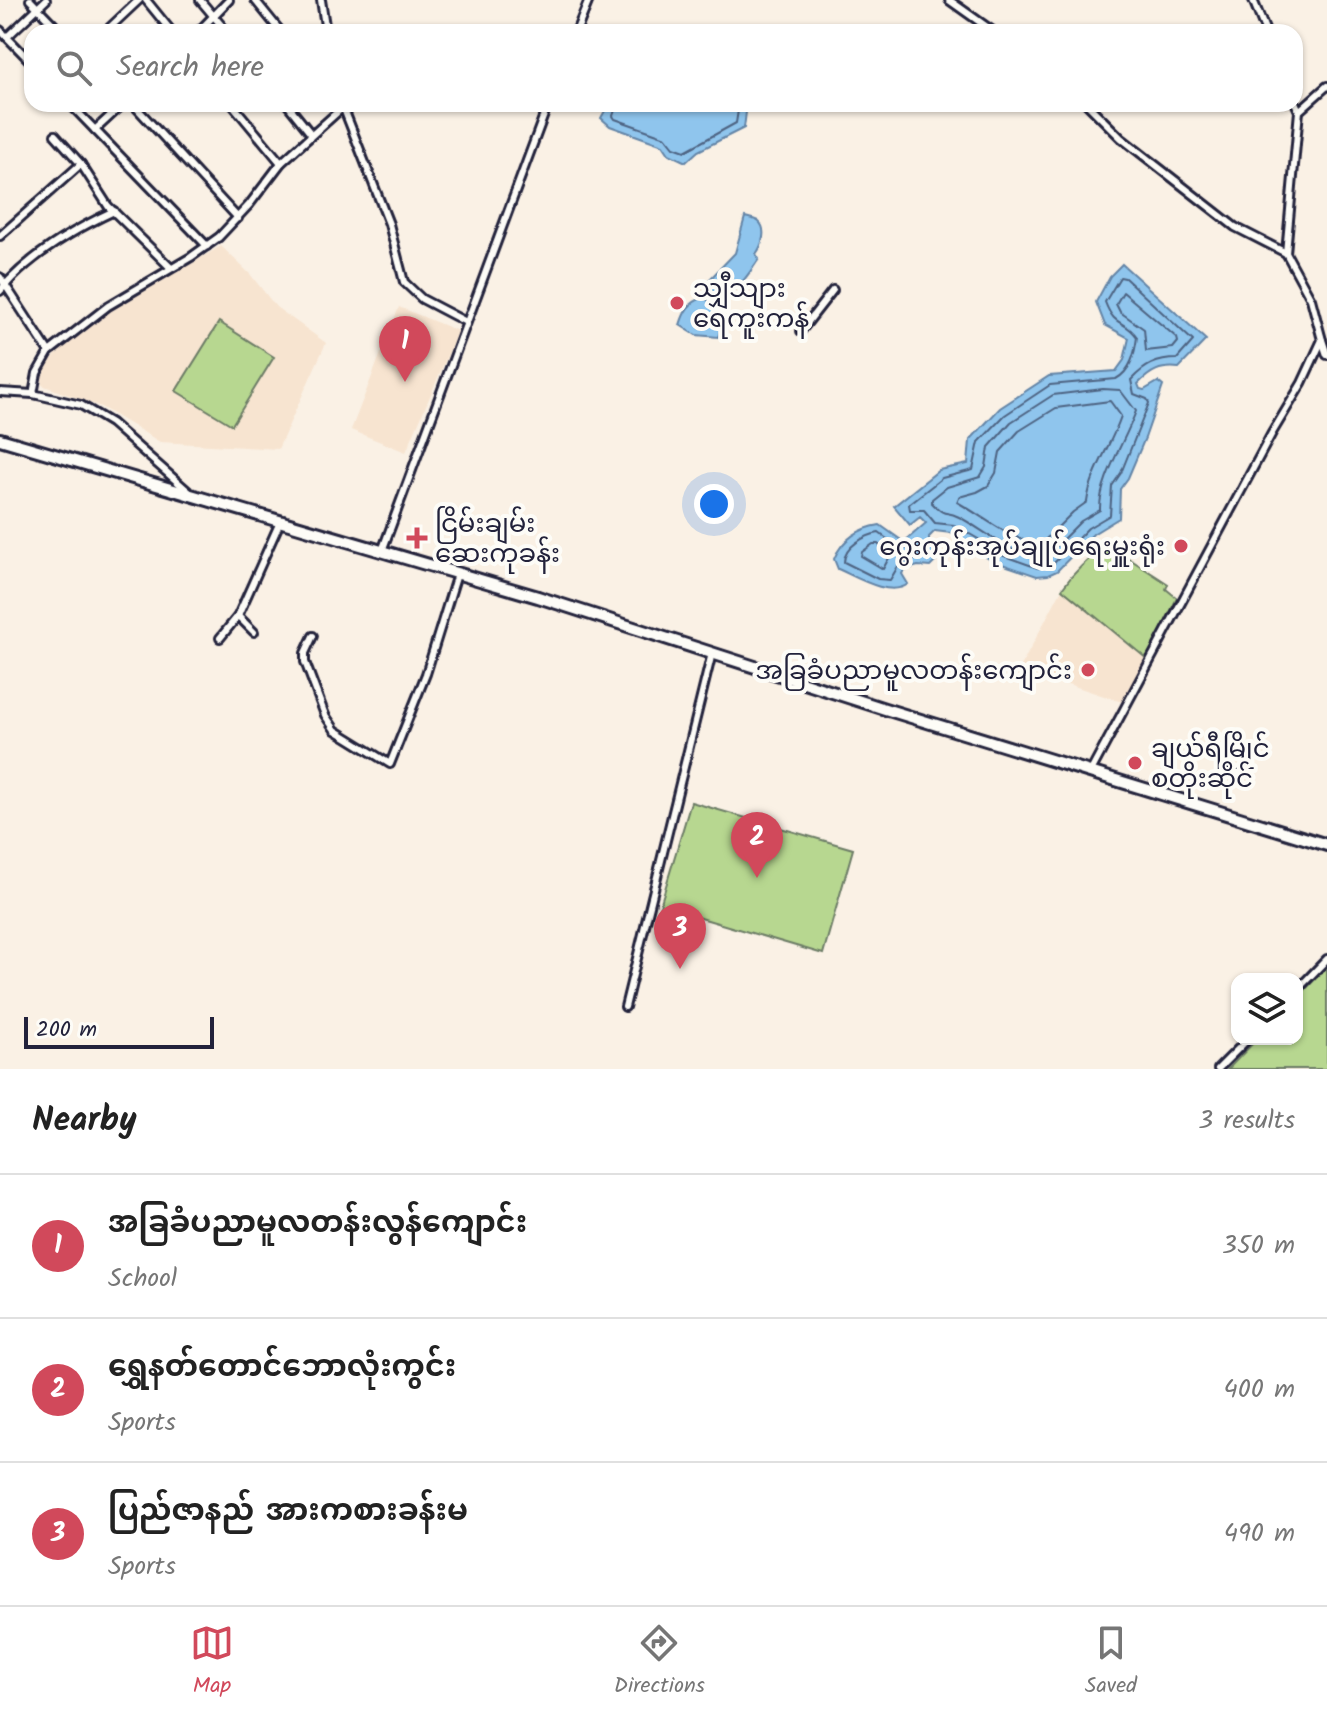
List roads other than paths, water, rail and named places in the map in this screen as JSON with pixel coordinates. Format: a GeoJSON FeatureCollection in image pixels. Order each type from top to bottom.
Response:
{"type":"FeatureCollection","features":[{"type":"Feature","properties":{"kind":"highway"},"geometry":{"type":"LineString","coordinates":[[0,439],[382,551],[885,709],[1326,842]]}},
{"type":"Feature","properties":{"kind":"street"},"geometry":{"type":"LineString","coordinates":[[30,0],[53,24]]}},
{"type":"Feature","properties":{"kind":"street"},"geometry":{"type":"LineString","coordinates":[[7,37],[46,0]]}},
{"type":"Feature","properties":{"kind":"street"},"geometry":{"type":"LineString","coordinates":[[114,24],[139,0]]}},
{"type":"Feature","properties":{"kind":"street"},"geometry":{"type":"LineString","coordinates":[[146,0],[166,24]]}},
{"type":"Feature","properties":{"kind":"street"},"geometry":{"type":"LineString","coordinates":[[200,0],[220,24]]}},
{"type":"Feature","properties":{"kind":"street"},"geometry":{"type":"LineString","coordinates":[[207,24],[229,0]]}},
{"type":"Feature","properties":{"kind":"street"},"geometry":{"type":"LineString","coordinates":[[255,0],[274,24]]}},
{"type":"Feature","properties":{"kind":"street"},"geometry":{"type":"LineString","coordinates":[[321,0],[325,24]]}},
{"type":"Feature","properties":{"kind":"street"},"geometry":{"type":"LineString","coordinates":[[579,24],[589,0]]}},
{"type":"Feature","properties":{"kind":"street"},"geometry":{"type":"LineString","coordinates":[[949,0],[983,24]]}},
{"type":"Feature","properties":{"kind":"street"},"geometry":{"type":"LineString","coordinates":[[1253,0],[1263,24]]}},
{"type":"Feature","properties":{"kind":"street"},"geometry":{"type":"LineString","coordinates":[[0,30],[24,55]]}},
{"type":"Feature","properties":{"kind":"street"},"geometry":{"type":"LineString","coordinates":[[1303,107],[1327,86]]}},
{"type":"Feature","properties":{"kind":"street"},"geometry":{"type":"LineString","coordinates":[[78,112],[207,246]]}},
{"type":"Feature","properties":{"kind":"street"},"geometry":{"type":"LineString","coordinates":[[95,130],[114,112]]}},
{"type":"Feature","properties":{"kind":"street"},"geometry":{"type":"LineString","coordinates":[[140,112],[238,218]]}},
{"type":"Feature","properties":{"kind":"street"},"geometry":{"type":"LineString","coordinates":[[239,112],[281,163]]}},
{"type":"Feature","properties":{"kind":"street"},"geometry":{"type":"LineString","coordinates":[[293,112],[311,134]]}},
{"type":"Feature","properties":{"kind":"street"},"geometry":{"type":"LineString","coordinates":[[33,394],[37,373],[49,352],[108,306],[219,237],[281,163],[335,112]]}},
{"type":"Feature","properties":{"kind":"street"},"geometry":{"type":"LineString","coordinates":[[345,112],[389,224],[404,282],[422,299],[466,322]]}},
{"type":"Feature","properties":{"kind":"street"},"geometry":{"type":"LineString","coordinates":[[382,551],[545,112]]}},
{"type":"Feature","properties":{"kind":"street"},"geometry":{"type":"LineString","coordinates":[[1095,112],[1121,138],[1235,227],[1286,253]]}},
{"type":"Feature","properties":{"kind":"street"},"geometry":{"type":"LineString","coordinates":[[1299,112],[1286,253],[1311,299],[1327,355]]}},
{"type":"Feature","properties":{"kind":"street"},"geometry":{"type":"LineString","coordinates":[[55,135],[81,164],[114,211],[171,268]]}},
{"type":"Feature","properties":{"kind":"street"},"geometry":{"type":"LineString","coordinates":[[0,236],[81,164]]}},
{"type":"Feature","properties":{"kind":"street"},"geometry":{"type":"LineString","coordinates":[[2,288],[33,259],[89,222],[114,211]]}},
{"type":"Feature","properties":{"kind":"street"},"geometry":{"type":"LineString","coordinates":[[0,277],[2,288],[49,352]]}},
{"type":"Feature","properties":{"kind":"street"},"geometry":{"type":"LineString","coordinates":[[801,331],[833,290]]}},
{"type":"Feature","properties":{"kind":"street"},"geometry":{"type":"LineString","coordinates":[[1091,771],[1265,446],[1302,383],[1322,340]]}},
{"type":"Feature","properties":{"kind":"street"},"geometry":{"type":"LineString","coordinates":[[0,392],[33,394],[81,405],[111,423],[192,494]]}},
{"type":"Feature","properties":{"kind":"street"},"geometry":{"type":"LineString","coordinates":[[220,638],[238,616],[280,522]]}},
{"type":"Feature","properties":{"kind":"street"},"geometry":{"type":"LineString","coordinates":[[313,636],[305,653],[305,662],[325,715],[335,730],[390,764],[426,674],[457,574]]}},
{"type":"Feature","properties":{"kind":"street"},"geometry":{"type":"LineString","coordinates":[[238,616],[254,632]]}},
{"type":"Feature","properties":{"kind":"street"},"geometry":{"type":"LineString","coordinates":[[625,1007],[712,653]]}},
{"type":"Feature","properties":{"kind":"street"},"geometry":{"type":"LineString","coordinates":[[1303,984],[1327,959]]}},
{"type":"Feature","properties":{"kind":"street"},"geometry":{"type":"LineString","coordinates":[[1218,1069],[1242,1045]]}},
{"type":"Feature","properties":{"kind":"water"},"geometry":{"type":"Polygon","coordinates":[[[604,112],[746,112],[744,128],[698,151],[686,162],[669,154],[663,145],[610,126],[601,118],[604,112]]]}},
{"type":"Feature","properties":{"kind":"water"},"geometry":{"type":"Polygon","coordinates":[[[745,217],[758,221],[763,228],[762,242],[756,254],[759,259],[736,288],[717,297],[708,286],[709,280],[735,253],[745,217]]]}},
{"type":"Feature","properties":{"kind":"water"},"geometry":{"type":"Polygon","coordinates":[[[1122,264],[1206,340],[1179,368],[1156,370],[1138,384],[1144,390],[1158,382],[1163,386],[1145,438],[1120,489],[1119,518],[1093,534],[1057,571],[1048,575],[1037,576],[993,561],[983,551],[951,533],[935,531],[929,537],[929,544],[941,556],[930,567],[904,570],[902,574],[908,584],[901,588],[873,585],[838,569],[834,559],[837,552],[859,532],[880,525],[904,542],[926,523],[920,517],[910,525],[894,506],[939,470],[968,464],[970,440],[1000,408],[1049,376],[1116,371],[1124,360],[1129,338],[1105,325],[1096,302],[1110,276],[1122,264]]]}},
{"type":"Feature","properties":{"kind":"water"},"geometry":{"type":"Polygon","coordinates":[[[703,298],[721,313],[718,337],[696,335],[680,325],[688,308],[703,298]]]}},
{"type":"Feature","properties":{"kind":"place","name":"သျှီသျား ရေကူးကန်"},"geometry":{"type":"Point","coordinates":[677,303]}},
{"type":"Feature","properties":{"kind":"place","name":"အခြခံပညာမူလတန်းလွန်ကျောင်း"},"geometry":{"type":"Point","coordinates":[405,382]}},
{"type":"Feature","properties":{"kind":"place","name":"ငြိမ်းချမ်း ဆေးကုခန်း"},"geometry":{"type":"Point","coordinates":[417,538]}},
{"type":"Feature","properties":{"kind":"place","name":"ဂွေးကုန်းအုပ်ချုပ်ရေးမှူးရုံး"},"geometry":{"type":"Point","coordinates":[1181,546]}},
{"type":"Feature","properties":{"kind":"place","name":"အခြခံပညာမူလတန်းကျောင်း"},"geometry":{"type":"Point","coordinates":[1088,670]}},
{"type":"Feature","properties":{"kind":"place","name":"ချယ်ရီမြိုင် စတိုးဆိုင်"},"geometry":{"type":"Point","coordinates":[1135,763]}},
{"type":"Feature","properties":{"kind":"place","name":"ရွှေနတ်တောင်ဘောလုံးကွင်း"},"geometry":{"type":"Point","coordinates":[757,878]}},
{"type":"Feature","properties":{"kind":"place","name":"ပြည်ဇာနည် အားကစားခန်းမ"},"geometry":{"type":"Point","coordinates":[680,969]}}]}
